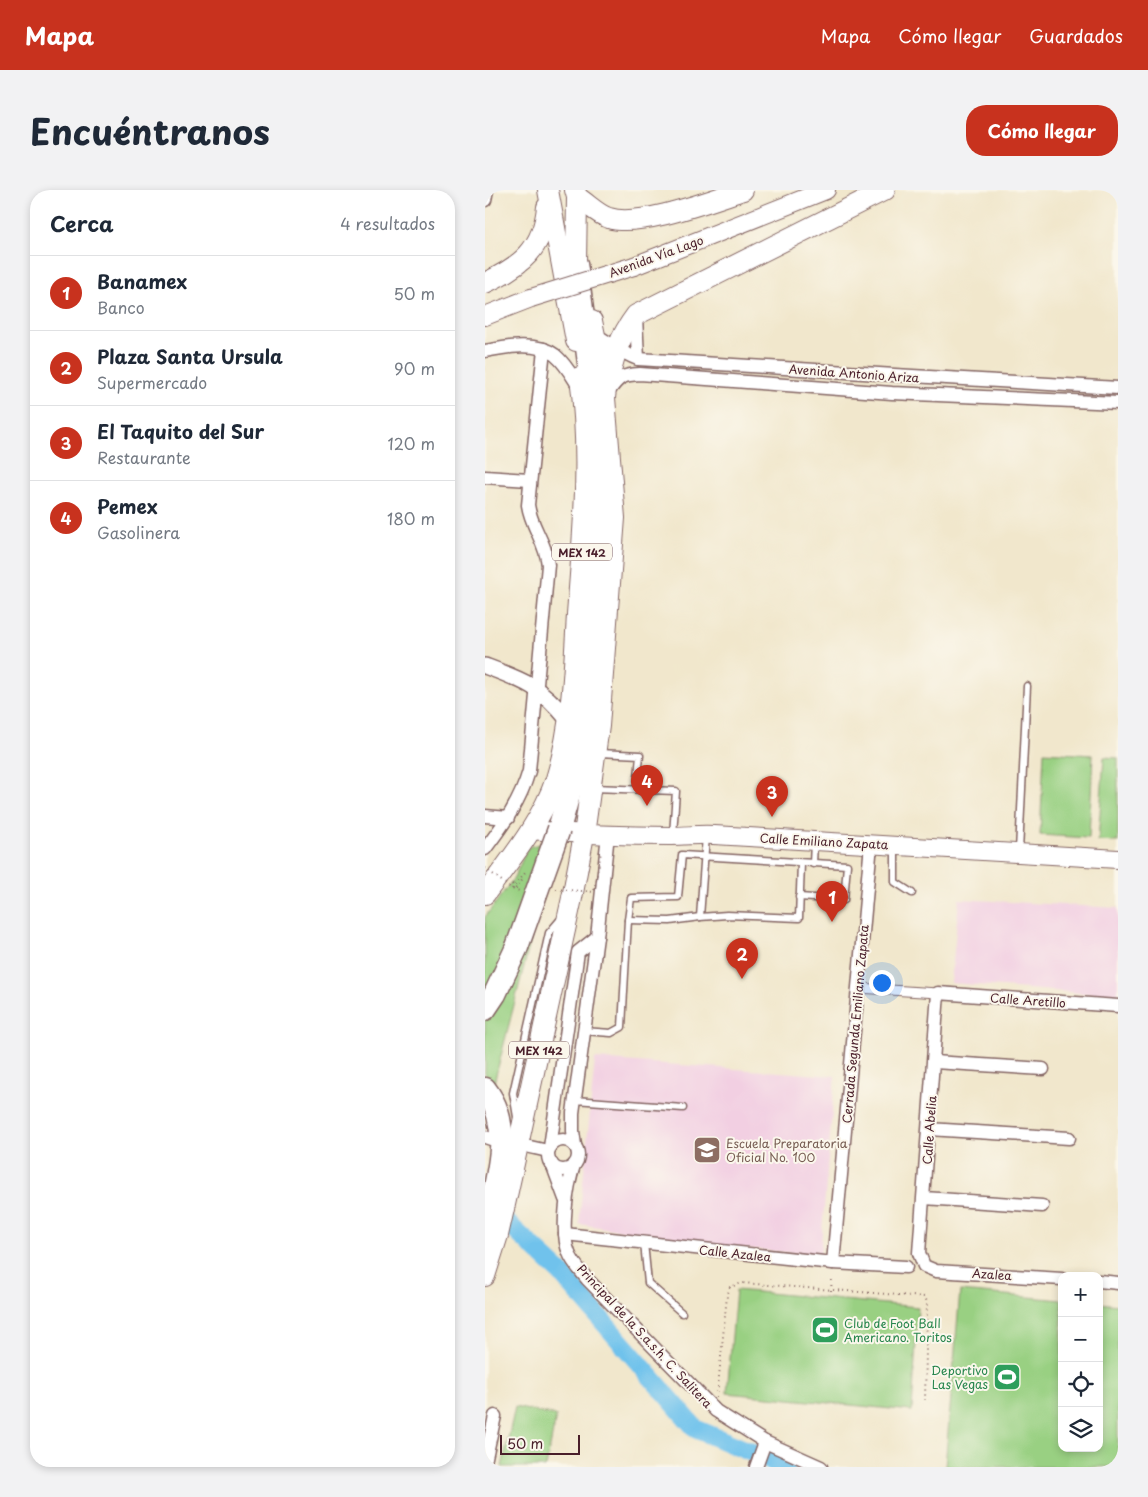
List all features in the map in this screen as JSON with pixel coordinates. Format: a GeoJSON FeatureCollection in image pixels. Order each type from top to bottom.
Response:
{"type":"FeatureCollection","features":[{"type":"Feature","properties":{"kind":"highway"},"geometry":{"type":"LineString","coordinates":[[485,284],[519,264],[532,251],[541,236],[546,218],[548,190]]}},
{"type":"Feature","properties":{"kind":"highway","name":"MEX 142"},"geometry":{"type":"LineString","coordinates":[[485,894],[530,830],[547,801],[556,779],[568,720],[573,670],[585,512],[585,450],[597,393],[575,332],[548,190]]}},
{"type":"Feature","properties":{"kind":"highway"},"geometry":{"type":"LineString","coordinates":[[576,194],[607,218],[633,220],[651,218],[743,190]]}},
{"type":"Feature","properties":{"kind":"highway"},"geometry":{"type":"LineString","coordinates":[[597,393],[617,346],[636,315],[885,190]]}},
{"type":"Feature","properties":{"kind":"highway","name":"MEX 142"},"geometry":{"type":"LineString","coordinates":[[502,1184],[525,1142],[584,835],[600,716],[615,518],[597,393],[596,335],[576,264],[576,194]]}},
{"type":"Feature","properties":{"kind":"highway"},"geometry":{"type":"LineString","coordinates":[[485,1009],[495,994],[517,947],[553,848],[574,776],[581,743],[587,677],[598,469],[597,393],[576,264]]}},
{"type":"Feature","properties":{"kind":"highway"},"geometry":{"type":"LineString","coordinates":[[485,1089],[491,1096],[501,1124],[502,1184],[490,1230],[485,1276]]}},
{"type":"Feature","properties":{"kind":"main road","name":"Avenida Vía Lago"},"geometry":{"type":"LineString","coordinates":[[485,316],[531,298],[634,266],[826,190]]}},
{"type":"Feature","properties":{"kind":"main road","name":"Calle Emiliano Zapata"},"geometry":{"type":"LineString","coordinates":[[530,830],[584,835],[673,836],[706,834],[1118,860]]}},
{"type":"Feature","properties":{"kind":"street"},"geometry":{"type":"LineString","coordinates":[[485,200],[487,190]]}},
{"type":"Feature","properties":{"kind":"street"},"geometry":{"type":"LineString","coordinates":[[636,315],[638,359]]}},
{"type":"Feature","properties":{"kind":"street","name":"Avenida Antonio Ariza"},"geometry":{"type":"LineString","coordinates":[[596,335],[617,346],[629,356],[638,359],[1118,388]]}},
{"type":"Feature","properties":{"kind":"street"},"geometry":{"type":"LineString","coordinates":[[485,351],[528,347],[544,349],[555,355],[597,393]]}},
{"type":"Feature","properties":{"kind":"street"},"geometry":{"type":"LineString","coordinates":[[485,849],[508,818],[524,789],[529,771],[548,565],[547,553],[529,517],[527,505],[544,349]]}},
{"type":"Feature","properties":{"kind":"street","name":"Avenida Antonio Ariza"},"geometry":{"type":"LineString","coordinates":[[597,393],[618,378],[629,374],[640,374],[892,393],[1118,403]]}},
{"type":"Feature","properties":{"kind":"street"},"geometry":{"type":"LineString","coordinates":[[892,393],[895,376]]}},
{"type":"Feature","properties":{"kind":"street"},"geometry":{"type":"LineString","coordinates":[[485,477],[529,480]]}},
{"type":"Feature","properties":{"kind":"street"},"geometry":{"type":"LineString","coordinates":[[485,666],[520,679],[537,688],[552,700],[568,720]]}},
{"type":"Feature","properties":{"kind":"street"},"geometry":{"type":"LineString","coordinates":[[485,816],[508,818]]}},
{"type":"Feature","properties":{"kind":"street"},"geometry":{"type":"LineString","coordinates":[[597,937],[578,952],[549,1160],[560,1169],[574,1165],[578,1155],[573,1131],[573,1113],[597,937],[608,834]]}},
{"type":"Feature","properties":{"kind":"street","name":"Cerrada Segunda Emiliano Zapata"},"geometry":{"type":"LineString","coordinates":[[833,1263],[871,844]]}},
{"type":"Feature","properties":{"kind":"street"},"geometry":{"type":"LineString","coordinates":[[858,988],[938,994]]}},
{"type":"Feature","properties":{"kind":"street","name":"Calle Aretillo"},"geometry":{"type":"LineString","coordinates":[[938,994],[1118,1006]]}},
{"type":"Feature","properties":{"kind":"street","name":"Calle Abelia"},"geometry":{"type":"LineString","coordinates":[[924,1266],[919,1253],[938,994]]}},
{"type":"Feature","properties":{"kind":"street"},"geometry":{"type":"LineString","coordinates":[[565,1045],[582,1047]]}},
{"type":"Feature","properties":{"kind":"street"},"geometry":{"type":"LineString","coordinates":[[934,1062],[1043,1069]]}},
{"type":"Feature","properties":{"kind":"street"},"geometry":{"type":"LineString","coordinates":[[552,1146],[568,1126],[573,1113]]}},
{"type":"Feature","properties":{"kind":"street"},"geometry":{"type":"LineString","coordinates":[[929,1128],[1069,1138]]}},
{"type":"Feature","properties":{"kind":"street"},"geometry":{"type":"LineString","coordinates":[[525,1142],[552,1146],[567,1140],[575,1145]]}},
{"type":"Feature","properties":{"kind":"street","name":"Principal de la S.a.s.h. C. Salitera"},"geometry":{"type":"LineString","coordinates":[[552,1164],[566,1204]]}},
{"type":"Feature","properties":{"kind":"street","name":"Principal de la S.a.s.h. C. Salitera"},"geometry":{"type":"LineString","coordinates":[[574,1165],[566,1204],[565,1234],[569,1254],[587,1278],[716,1411],[764,1445],[821,1467]]}},
{"type":"Feature","properties":{"kind":"street"},"geometry":{"type":"LineString","coordinates":[[924,1198],[1042,1206]]}},
{"type":"Feature","properties":{"kind":"street","name":"Calle Azalea"},"geometry":{"type":"LineString","coordinates":[[565,1234],[833,1263],[907,1268]]}},
{"type":"Feature","properties":{"kind":"street","name":"Azalea"},"geometry":{"type":"LineString","coordinates":[[924,1266],[937,1270],[1058,1279]]}},
{"type":"Feature","properties":{"kind":"street"},"geometry":{"type":"LineString","coordinates":[[1103,1281],[1118,1282]]}},
{"type":"Feature","properties":{"kind":"street"},"geometry":{"type":"LineString","coordinates":[[485,1462],[495,1416]]}},
{"type":"Feature","properties":{"kind":"street"},"geometry":{"type":"LineString","coordinates":[[757,1467],[764,1445]]}},
{"type":"Feature","properties":{"kind":"lane"},"geometry":{"type":"LineString","coordinates":[[1019,853],[1027,686]]}},
{"type":"Feature","properties":{"kind":"lane"},"geometry":{"type":"LineString","coordinates":[[595,753],[640,755],[637,789]]}},
{"type":"Feature","properties":{"kind":"lane"},"geometry":{"type":"LineString","coordinates":[[590,788],[676,791],[673,836]]}},
{"type":"Feature","properties":{"kind":"lane"},"geometry":{"type":"LineString","coordinates":[[700,916],[706,834]]}},
{"type":"Feature","properties":{"kind":"lane"},"geometry":{"type":"LineString","coordinates":[[813,864],[815,841]]}},
{"type":"Feature","properties":{"kind":"lane"},"geometry":{"type":"LineString","coordinates":[[895,846],[895,882],[912,893]]}},
{"type":"Feature","properties":{"kind":"lane"},"geometry":{"type":"LineString","coordinates":[[584,1031],[611,1034],[621,1027],[631,898],[679,897],[682,855],[847,865],[844,900],[799,897]]}},
{"type":"Feature","properties":{"kind":"lane"},"geometry":{"type":"LineString","coordinates":[[628,920],[670,921],[700,916],[727,915],[799,918],[801,863]]}},
{"type":"Feature","properties":{"kind":"lane"},"geometry":{"type":"LineString","coordinates":[[575,1100],[683,1108]]}},
{"type":"Feature","properties":{"kind":"lane"},"geometry":{"type":"LineString","coordinates":[[645,1243],[648,1283],[682,1313]]}},
{"type":"Feature","properties":{"kind":"path"},"geometry":{"type":"LineString","coordinates":[[512,889],[527,866],[512,884],[516,888],[532,866]]}},
{"type":"Feature","properties":{"kind":"path"},"geometry":{"type":"LineString","coordinates":[[831,1291],[833,1263]]}},
{"type":"Feature","properties":{"kind":"path"},"geometry":{"type":"LineString","coordinates":[[716,1411],[727,1296],[730,1287],[742,1283],[925,1297],[927,1302],[925,1400]]}},
{"type":"Feature","properties":{"kind":"shaded area"},"geometry":{"type":"Polygon","coordinates":[[[959,899],[1118,908],[1118,999],[1094,994],[951,983],[959,899]]]}},
{"type":"Feature","properties":{"kind":"shaded area","name":"Escuela Preparatoria Oficial No. 100"},"geometry":{"type":"Polygon","coordinates":[[[595,1059],[835,1076],[820,1256],[724,1246],[579,1224],[595,1059]]]}},
{"type":"Feature","properties":{"kind":"green space"},"geometry":{"type":"Polygon","coordinates":[[[1044,752],[1093,755],[1089,838],[1040,835],[1044,752]]]}},
{"type":"Feature","properties":{"kind":"green space"},"geometry":{"type":"Polygon","coordinates":[[[1104,757],[1118,758],[1118,842],[1098,841],[1104,757]]]}},
{"type":"Feature","properties":{"kind":"green space"},"geometry":{"type":"Polygon","coordinates":[[[543,843],[535,923],[494,1083],[485,1074],[485,917],[514,878],[528,847],[543,843]]]}},
{"type":"Feature","properties":{"kind":"green space","name":"Club de Foot Ball Americano. Toritos"},"geometry":{"type":"Polygon","coordinates":[[[736,1290],[918,1307],[912,1411],[727,1393],[736,1290]]]}},
{"type":"Feature","properties":{"kind":"green space","name":"Deportivo Las Vegas"},"geometry":{"type":"Polygon","coordinates":[[[960,1291],[1058,1300],[1058,1452],[1103,1452],[1103,1303],[1118,1305],[1118,1467],[945,1467],[960,1291]]]}},
{"type":"Feature","properties":{"kind":"green space"},"geometry":{"type":"Polygon","coordinates":[[[515,1407],[556,1416],[546,1467],[502,1467],[515,1407]]]}},
{"type":"Feature","properties":{"kind":"waterway"},"geometry":{"type":"LineString","coordinates":[[492,1209],[561,1273],[696,1429],[786,1467]]}},
{"type":"Feature","properties":{"kind":"place","name":"Pemex"},"geometry":{"type":"Point","coordinates":[647,806]}},
{"type":"Feature","properties":{"kind":"place","name":"El Taquito del Sur"},"geometry":{"type":"Point","coordinates":[772,817]}},
{"type":"Feature","properties":{"kind":"place","name":"Banamex"},"geometry":{"type":"Point","coordinates":[832,922]}},
{"type":"Feature","properties":{"kind":"place","name":"Plaza Santa Ursula"},"geometry":{"type":"Point","coordinates":[742,979]}},
{"type":"Feature","properties":{"kind":"place","name":"Escuela Preparatoria Oficial No. 100"},"geometry":{"type":"Point","coordinates":[707,1150]}},
{"type":"Feature","properties":{"kind":"place","name":"Club de Foot Ball Americano. Toritos"},"geometry":{"type":"Point","coordinates":[825,1330]}},
{"type":"Feature","properties":{"kind":"place","name":"Deportivo Las Vegas"},"geometry":{"type":"Point","coordinates":[1007,1377]}}]}
